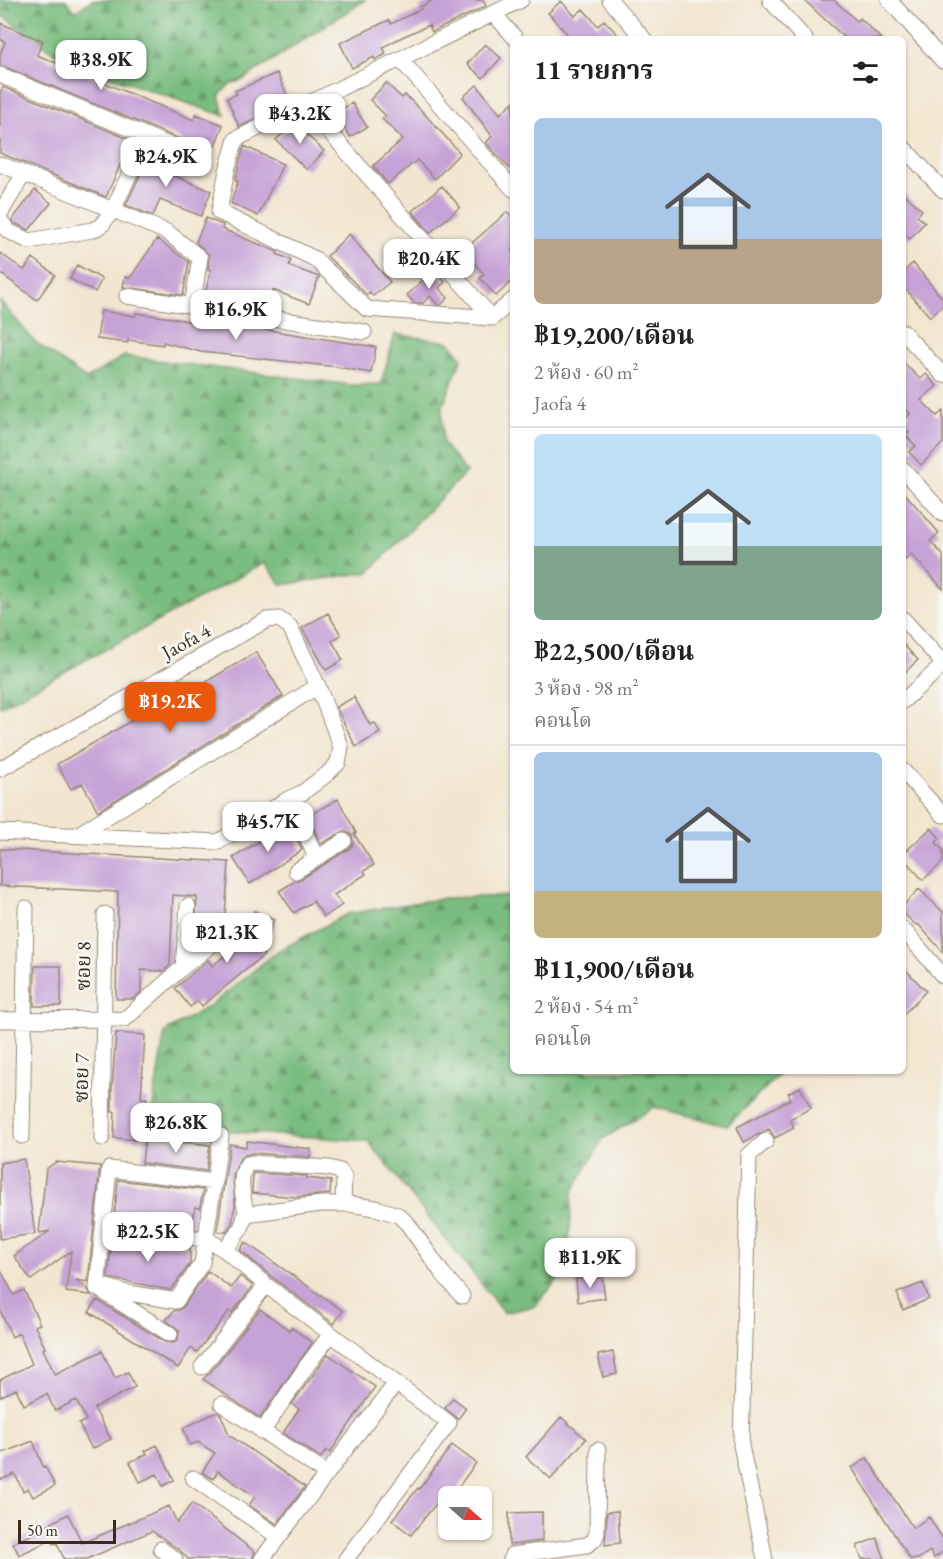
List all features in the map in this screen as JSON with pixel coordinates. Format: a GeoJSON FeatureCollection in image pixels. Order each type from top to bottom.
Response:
{"type":"FeatureCollection","features":[{"type":"Feature","properties":{"kind":"street"},"geometry":{"type":"LineString","coordinates":[[510,303],[492,318],[367,309],[315,259],[219,212],[236,139],[520,0]]}},
{"type":"Feature","properties":{"kind":"street"},"geometry":{"type":"LineString","coordinates":[[610,0],[641,36]]}},
{"type":"Feature","properties":{"kind":"street"},"geometry":{"type":"LineString","coordinates":[[770,0],[802,36]]}},
{"type":"Feature","properties":{"kind":"street"},"geometry":{"type":"LineString","coordinates":[[889,0],[943,61]]}},
{"type":"Feature","properties":{"kind":"street"},"geometry":{"type":"LineString","coordinates":[[493,14],[513,36]]}},
{"type":"Feature","properties":{"kind":"street"},"geometry":{"type":"LineString","coordinates":[[400,59],[510,186]]}},
{"type":"Feature","properties":{"kind":"street"},"geometry":{"type":"LineString","coordinates":[[0,75],[176,148]]}},
{"type":"Feature","properties":{"kind":"street"},"geometry":{"type":"LineString","coordinates":[[306,105],[492,318]]}},
{"type":"Feature","properties":{"kind":"street"},"geometry":{"type":"LineString","coordinates":[[0,220],[8,231],[29,242],[92,230],[100,226],[113,210],[147,136]]}},
{"type":"Feature","properties":{"kind":"street"},"geometry":{"type":"LineString","coordinates":[[906,150],[943,190]]}},
{"type":"Feature","properties":{"kind":"street"},"geometry":{"type":"LineString","coordinates":[[0,164],[167,232],[200,258],[192,306]]}},
{"type":"Feature","properties":{"kind":"street"},"geometry":{"type":"LineString","coordinates":[[0,214],[23,175]]}},
{"type":"Feature","properties":{"kind":"street"},"geometry":{"type":"LineString","coordinates":[[128,296],[364,332]]}},
{"type":"Feature","properties":{"kind":"street"},"geometry":{"type":"LineString","coordinates":[[906,335],[943,375]]}},
{"type":"Feature","properties":{"kind":"street"},"geometry":{"type":"LineString","coordinates":[[906,472],[943,514]]}},
{"type":"Feature","properties":{"kind":"street","name":"Jaofa 4"},"geometry":{"type":"LineString","coordinates":[[0,769],[267,620],[279,620],[290,627],[318,686]]}},
{"type":"Feature","properties":{"kind":"street"},"geometry":{"type":"LineString","coordinates":[[906,622],[943,664],[906,698]]}},
{"type":"Feature","properties":{"kind":"street"},"geometry":{"type":"LineString","coordinates":[[0,832],[218,842],[302,793],[338,763],[341,747],[318,686],[77,835]]}},
{"type":"Feature","properties":{"kind":"street"},"geometry":{"type":"LineString","coordinates":[[906,774],[943,815]]}},
{"type":"Feature","properties":{"kind":"street"},"geometry":{"type":"LineString","coordinates":[[290,798],[316,858]]}},
{"type":"Feature","properties":{"kind":"street"},"geometry":{"type":"LineString","coordinates":[[296,871],[344,841]]}},
{"type":"Feature","properties":{"kind":"street"},"geometry":{"type":"LineString","coordinates":[[183,967],[188,906]]}},
{"type":"Feature","properties":{"kind":"street"},"geometry":{"type":"LineString","coordinates":[[22,1136],[26,908]]}},
{"type":"Feature","properties":{"kind":"street","name":"ซอย 8"},"geometry":{"type":"LineString","coordinates":[[103,1019],[105,914]]}},
{"type":"Feature","properties":{"kind":"street"},"geometry":{"type":"LineString","coordinates":[[0,1020],[125,1019],[183,967],[236,926]]}},
{"type":"Feature","properties":{"kind":"street"},"geometry":{"type":"LineString","coordinates":[[906,932],[941,968]]}},
{"type":"Feature","properties":{"kind":"street","name":"ซอย 7"},"geometry":{"type":"LineString","coordinates":[[102,1137],[103,1019]]}},
{"type":"Feature","properties":{"kind":"street"},"geometry":{"type":"LineString","coordinates":[[98,1284],[123,1293],[176,1301],[202,1263],[221,1136]]}},
{"type":"Feature","properties":{"kind":"street"},"geometry":{"type":"LineString","coordinates":[[765,1559],[741,1445],[749,1155],[766,1141]]}},
{"type":"Feature","properties":{"kind":"street"},"geometry":{"type":"LineString","coordinates":[[225,1250],[241,1227],[246,1214],[242,1187],[244,1167],[247,1164],[329,1168],[340,1171],[344,1177],[343,1204]]}},
{"type":"Feature","properties":{"kind":"street"},"geometry":{"type":"LineString","coordinates":[[170,1334],[97,1288],[109,1169],[215,1182]]}},
{"type":"Feature","properties":{"kind":"street"},"geometry":{"type":"LineString","coordinates":[[246,1214],[321,1204],[343,1204],[376,1208],[398,1215],[407,1223],[443,1274],[462,1296]]}},
{"type":"Feature","properties":{"kind":"street"},"geometry":{"type":"LineString","coordinates":[[104,1228],[206,1239],[225,1250],[266,1285],[449,1423],[346,1559]]}},
{"type":"Feature","properties":{"kind":"street"},"geometry":{"type":"LineString","coordinates":[[202,1367],[266,1285]]}},
{"type":"Feature","properties":{"kind":"street"},"geometry":{"type":"LineString","coordinates":[[262,1432],[331,1334]]}},
{"type":"Feature","properties":{"kind":"street"},"geometry":{"type":"LineString","coordinates":[[262,1559],[396,1383]]}},
{"type":"Feature","properties":{"kind":"street"},"geometry":{"type":"LineString","coordinates":[[222,1404],[327,1474]]}},
{"type":"Feature","properties":{"kind":"street"},"geometry":{"type":"LineString","coordinates":[[511,1559],[512,1555],[587,1545],[594,1540],[597,1533],[598,1450]]}},
{"type":"Feature","properties":{"kind":"street"},"geometry":{"type":"LineString","coordinates":[[193,1478],[279,1537]]}},
{"type":"Feature","properties":{"kind":"street"},"geometry":{"type":"LineString","coordinates":[[161,1549],[175,1559]]}},
{"type":"Feature","properties":{"kind":"green space"},"geometry":{"type":"Polygon","coordinates":[[[0,0],[66,0],[75,12],[92,0],[365,0],[242,80],[230,84],[219,96],[225,116],[61,58],[0,14],[0,0]]]}},
{"type":"Feature","properties":{"kind":"green space"},"geometry":{"type":"Polygon","coordinates":[[[0,301],[34,341],[86,379],[124,356],[351,385],[381,384],[395,334],[449,342],[462,358],[442,408],[443,443],[466,472],[369,572],[282,585],[264,563],[0,707],[0,301]]]}},
{"type":"Feature","properties":{"kind":"green space"},"geometry":{"type":"Polygon","coordinates":[[[510,896],[510,1074],[780,1074],[727,1126],[654,1107],[603,1139],[572,1193],[568,1268],[535,1306],[504,1313],[368,1141],[149,1126],[165,1032],[211,1005],[278,951],[347,914],[444,898],[510,896]]]}},
{"type":"Feature","properties":{"kind":"building"},"geometry":{"type":"Polygon","coordinates":[[[433,0],[483,0],[486,6],[432,32],[429,25],[402,37],[383,47],[386,54],[352,68],[340,43],[389,20],[391,24],[421,9],[420,7],[433,0]]]}},
{"type":"Feature","properties":{"kind":"building"},"geometry":{"type":"Polygon","coordinates":[[[804,0],[834,0],[857,21],[860,18],[878,36],[843,36],[804,0]]]}},
{"type":"Feature","properties":{"kind":"building"},"geometry":{"type":"Polygon","coordinates":[[[561,1],[575,16],[583,9],[598,26],[604,20],[619,36],[569,36],[548,13],[561,1]]]}},
{"type":"Feature","properties":{"kind":"building"},"geometry":{"type":"Polygon","coordinates":[[[0,23],[43,41],[37,55],[194,120],[196,114],[223,125],[215,146],[203,141],[199,150],[185,145],[180,139],[0,65],[0,54],[5,42],[0,39],[0,23]]]}},
{"type":"Feature","properties":{"kind":"building"},"geometry":{"type":"Polygon","coordinates":[[[485,44],[501,58],[483,78],[467,64],[485,44]]]}},
{"type":"Feature","properties":{"kind":"building"},"geometry":{"type":"Polygon","coordinates":[[[277,73],[290,102],[239,127],[227,98],[237,94],[235,91],[277,73]]]}},
{"type":"Feature","properties":{"kind":"building"},"geometry":{"type":"Polygon","coordinates":[[[386,83],[402,98],[405,95],[420,109],[460,153],[435,179],[417,160],[388,184],[373,166],[403,139],[382,119],[386,116],[370,100],[386,83]]]}},
{"type":"Feature","properties":{"kind":"building"},"geometry":{"type":"Polygon","coordinates":[[[477,85],[500,114],[510,105],[510,169],[486,143],[492,136],[463,97],[477,85]]]}},
{"type":"Feature","properties":{"kind":"building"},"geometry":{"type":"Polygon","coordinates":[[[3,87],[131,140],[106,197],[0,153],[0,93],[3,87]]]}},
{"type":"Feature","properties":{"kind":"building"},"geometry":{"type":"Polygon","coordinates":[[[352,103],[367,127],[350,137],[335,113],[352,103]]]}},
{"type":"Feature","properties":{"kind":"building"},"geometry":{"type":"Polygon","coordinates":[[[297,120],[305,129],[303,131],[324,151],[307,170],[276,140],[297,120]]]}},
{"type":"Feature","properties":{"kind":"building"},"geometry":{"type":"Polygon","coordinates":[[[244,146],[283,164],[258,216],[231,203],[238,181],[235,180],[244,146]]]}},
{"type":"Feature","properties":{"kind":"building"},"geometry":{"type":"Polygon","coordinates":[[[152,149],[173,157],[171,161],[175,162],[170,174],[211,191],[201,216],[160,200],[153,216],[126,205],[152,149]]]}},
{"type":"Feature","properties":{"kind":"building"},"geometry":{"type":"Polygon","coordinates":[[[442,186],[460,207],[430,233],[412,211],[442,186]]]}},
{"type":"Feature","properties":{"kind":"building"},"geometry":{"type":"Polygon","coordinates":[[[35,190],[51,203],[29,230],[12,220],[35,190]]]}},
{"type":"Feature","properties":{"kind":"building"},"geometry":{"type":"Polygon","coordinates":[[[906,196],[922,210],[917,216],[925,222],[910,239],[906,236],[906,196]]]}},
{"type":"Feature","properties":{"kind":"building"},"geometry":{"type":"Polygon","coordinates":[[[507,212],[510,215],[510,283],[496,296],[480,278],[484,274],[463,251],[507,212]]]}},
{"type":"Feature","properties":{"kind":"building"},"geometry":{"type":"Polygon","coordinates":[[[206,218],[223,225],[222,229],[278,252],[277,254],[291,260],[289,266],[319,277],[309,304],[273,290],[269,308],[217,298],[216,300],[204,298],[211,270],[208,269],[209,255],[196,242],[206,218]]]}},
{"type":"Feature","properties":{"kind":"building"},"geometry":{"type":"Polygon","coordinates":[[[349,234],[390,282],[373,296],[370,292],[367,295],[327,256],[349,234]]]}},
{"type":"Feature","properties":{"kind":"building"},"geometry":{"type":"Polygon","coordinates":[[[157,239],[189,262],[183,295],[123,287],[125,277],[130,278],[157,239]]]}},
{"type":"Feature","properties":{"kind":"building"},"geometry":{"type":"Polygon","coordinates":[[[0,253],[24,270],[33,258],[55,275],[37,300],[0,273],[0,253]]]}},
{"type":"Feature","properties":{"kind":"building"},"geometry":{"type":"Polygon","coordinates":[[[913,263],[943,299],[943,305],[930,317],[906,289],[906,269],[913,263]]]}},
{"type":"Feature","properties":{"kind":"building"},"geometry":{"type":"Polygon","coordinates":[[[77,265],[102,279],[95,292],[70,279],[77,265]]]}},
{"type":"Feature","properties":{"kind":"building"},"geometry":{"type":"Polygon","coordinates":[[[434,270],[445,282],[439,288],[448,298],[441,305],[430,296],[423,303],[414,303],[407,295],[434,270]]]}},
{"type":"Feature","properties":{"kind":"building"},"geometry":{"type":"Polygon","coordinates":[[[101,311],[135,316],[136,313],[240,329],[240,326],[376,347],[371,373],[201,352],[163,342],[163,345],[128,340],[128,343],[97,339],[101,311]]]}},
{"type":"Feature","properties":{"kind":"building"},"geometry":{"type":"Polygon","coordinates":[[[906,365],[920,379],[926,374],[937,386],[921,400],[937,416],[943,411],[943,443],[921,465],[909,452],[916,446],[906,436],[909,433],[906,430],[906,418],[910,414],[906,409],[906,365]]]}},
{"type":"Feature","properties":{"kind":"building"},"geometry":{"type":"Polygon","coordinates":[[[906,494],[939,533],[930,541],[943,555],[943,589],[911,554],[906,559],[906,494]]]}},
{"type":"Feature","properties":{"kind":"building"},"geometry":{"type":"Polygon","coordinates":[[[328,613],[341,635],[332,641],[343,660],[326,670],[302,628],[328,613]]]}},
{"type":"Feature","properties":{"kind":"building"},"geometry":{"type":"Polygon","coordinates":[[[906,647],[918,660],[906,671],[906,647]]]}},
{"type":"Feature","properties":{"kind":"building"},"geometry":{"type":"Polygon","coordinates":[[[256,652],[283,696],[98,811],[82,783],[71,789],[57,764],[157,706],[159,710],[256,652]]]}},
{"type":"Feature","properties":{"kind":"building"},"geometry":{"type":"Polygon","coordinates":[[[354,697],[370,725],[375,723],[380,733],[356,747],[336,707],[354,697]]]}},
{"type":"Feature","properties":{"kind":"building"},"geometry":{"type":"Polygon","coordinates":[[[338,799],[356,833],[354,834],[374,865],[364,871],[366,874],[334,895],[342,905],[324,917],[313,901],[294,913],[279,891],[353,845],[352,835],[344,831],[321,844],[308,816],[338,799]]]}},
{"type":"Feature","properties":{"kind":"building"},"geometry":{"type":"Polygon","coordinates":[[[288,823],[302,850],[250,884],[233,858],[288,823]]]}},
{"type":"Feature","properties":{"kind":"building"},"geometry":{"type":"Polygon","coordinates":[[[931,828],[940,838],[936,843],[943,850],[943,862],[923,880],[906,861],[906,851],[931,828]]]}},
{"type":"Feature","properties":{"kind":"building"},"geometry":{"type":"Polygon","coordinates":[[[0,849],[229,862],[225,915],[218,915],[217,928],[207,936],[195,936],[197,897],[173,895],[170,965],[164,971],[141,970],[141,992],[133,999],[116,999],[118,892],[0,886],[0,849]]]}},
{"type":"Feature","properties":{"kind":"building"},"geometry":{"type":"Polygon","coordinates":[[[919,889],[943,912],[943,952],[918,924],[916,925],[906,916],[906,903],[919,889]]]}},
{"type":"Feature","properties":{"kind":"building"},"geometry":{"type":"Polygon","coordinates":[[[254,911],[274,920],[261,952],[264,955],[202,1006],[198,1001],[190,1007],[175,988],[208,960],[212,966],[245,939],[242,938],[254,911]]]}},
{"type":"Feature","properties":{"kind":"building"},"geometry":{"type":"Polygon","coordinates":[[[35,966],[61,966],[61,1006],[34,1006],[35,966]]]}},
{"type":"Feature","properties":{"kind":"building"},"geometry":{"type":"Polygon","coordinates":[[[906,970],[926,991],[906,1012],[906,970]]]}},
{"type":"Feature","properties":{"kind":"building"},"geometry":{"type":"Polygon","coordinates":[[[116,1033],[145,1035],[141,1098],[147,1098],[146,1114],[141,1114],[140,1140],[114,1138],[115,1112],[112,1112],[112,1088],[116,1033]]]}},
{"type":"Feature","properties":{"kind":"building"},"geometry":{"type":"Polygon","coordinates":[[[800,1087],[811,1108],[790,1119],[794,1128],[775,1138],[769,1129],[744,1142],[737,1127],[791,1099],[788,1093],[800,1087]]]}},
{"type":"Feature","properties":{"kind":"building"},"geometry":{"type":"Polygon","coordinates":[[[145,1138],[210,1145],[206,1171],[142,1163],[145,1138]]]}},
{"type":"Feature","properties":{"kind":"building"},"geometry":{"type":"Polygon","coordinates":[[[247,1141],[311,1149],[310,1157],[253,1153],[241,1156],[233,1175],[235,1205],[232,1224],[226,1232],[217,1231],[230,1144],[246,1147],[247,1141]]]}},
{"type":"Feature","properties":{"kind":"building"},"geometry":{"type":"Polygon","coordinates":[[[24,1159],[35,1234],[0,1239],[0,1163],[24,1159]]]}},
{"type":"Feature","properties":{"kind":"building"},"geometry":{"type":"Polygon","coordinates":[[[56,1162],[100,1166],[88,1282],[76,1280],[87,1288],[91,1295],[66,1292],[71,1251],[31,1280],[14,1256],[50,1231],[39,1233],[46,1169],[56,1162]]]}},
{"type":"Feature","properties":{"kind":"building"},"geometry":{"type":"Polygon","coordinates":[[[253,1173],[307,1176],[307,1178],[331,1181],[330,1194],[297,1197],[252,1193],[253,1173]]]}},
{"type":"Feature","properties":{"kind":"building"},"geometry":{"type":"Polygon","coordinates":[[[118,1180],[203,1190],[200,1208],[195,1207],[192,1228],[114,1219],[118,1180]]]}},
{"type":"Feature","properties":{"kind":"building"},"geometry":{"type":"Polygon","coordinates":[[[112,1239],[190,1247],[190,1264],[171,1290],[108,1278],[112,1239]]]}},
{"type":"Feature","properties":{"kind":"building"},"geometry":{"type":"Polygon","coordinates":[[[245,1242],[343,1311],[334,1324],[240,1250],[245,1242]]]}},
{"type":"Feature","properties":{"kind":"building"},"geometry":{"type":"Polygon","coordinates":[[[0,1269],[14,1295],[24,1290],[40,1324],[35,1326],[55,1374],[102,1351],[115,1378],[128,1372],[135,1387],[94,1408],[111,1439],[92,1449],[79,1424],[86,1420],[76,1400],[55,1411],[47,1394],[24,1405],[16,1389],[0,1397],[0,1380],[32,1364],[19,1333],[12,1337],[0,1310],[0,1269]]]}},
{"type":"Feature","properties":{"kind":"building"},"geometry":{"type":"Polygon","coordinates":[[[208,1271],[231,1288],[240,1276],[253,1286],[232,1313],[229,1311],[197,1352],[191,1348],[178,1368],[89,1312],[97,1300],[165,1342],[174,1343],[178,1339],[179,1330],[166,1320],[174,1311],[184,1306],[208,1271]]]}},
{"type":"Feature","properties":{"kind":"building"},"geometry":{"type":"Polygon","coordinates":[[[602,1276],[605,1298],[578,1302],[576,1279],[602,1276]]]}},
{"type":"Feature","properties":{"kind":"building"},"geometry":{"type":"Polygon","coordinates":[[[923,1283],[929,1299],[903,1310],[897,1293],[923,1283]]]}},
{"type":"Feature","properties":{"kind":"building"},"geometry":{"type":"Polygon","coordinates":[[[260,1309],[289,1330],[291,1327],[312,1343],[260,1418],[203,1379],[260,1309]]]}},
{"type":"Feature","properties":{"kind":"building"},"geometry":{"type":"Polygon","coordinates":[[[613,1352],[617,1374],[603,1377],[598,1355],[613,1352]]]}},
{"type":"Feature","properties":{"kind":"building"},"geometry":{"type":"Polygon","coordinates":[[[328,1354],[375,1387],[330,1453],[326,1450],[321,1458],[283,1433],[299,1409],[292,1404],[328,1354]]]}},
{"type":"Feature","properties":{"kind":"building"},"geometry":{"type":"Polygon","coordinates":[[[453,1398],[466,1408],[458,1419],[445,1408],[453,1398]]]}},
{"type":"Feature","properties":{"kind":"building"},"geometry":{"type":"Polygon","coordinates":[[[217,1412],[221,1415],[229,1435],[305,1487],[277,1524],[249,1505],[255,1497],[218,1471],[213,1479],[202,1472],[215,1453],[198,1442],[190,1445],[183,1428],[217,1412]]]}},
{"type":"Feature","properties":{"kind":"building"},"geometry":{"type":"Polygon","coordinates":[[[561,1417],[586,1439],[551,1479],[526,1457],[561,1417]]]}},
{"type":"Feature","properties":{"kind":"building"},"geometry":{"type":"Polygon","coordinates":[[[33,1441],[43,1467],[45,1466],[55,1486],[33,1497],[28,1488],[23,1491],[15,1474],[0,1480],[0,1454],[33,1441]]]}},
{"type":"Feature","properties":{"kind":"building"},"geometry":{"type":"Polygon","coordinates":[[[157,1445],[174,1480],[163,1486],[157,1474],[140,1482],[130,1462],[147,1454],[145,1451],[157,1445]]]}},
{"type":"Feature","properties":{"kind":"building"},"geometry":{"type":"Polygon","coordinates":[[[452,1445],[476,1463],[459,1486],[438,1486],[438,1501],[411,1535],[392,1520],[452,1445]]]}},
{"type":"Feature","properties":{"kind":"building"},"geometry":{"type":"Polygon","coordinates":[[[867,1458],[913,1528],[929,1517],[943,1539],[943,1552],[934,1558],[930,1551],[918,1559],[910,1559],[852,1468],[867,1458]]]}},
{"type":"Feature","properties":{"kind":"building"},"geometry":{"type":"Polygon","coordinates":[[[192,1503],[255,1552],[252,1559],[188,1559],[181,1551],[152,1531],[87,1559],[64,1559],[57,1543],[53,1544],[51,1540],[19,1555],[13,1543],[68,1514],[82,1543],[169,1506],[177,1523],[192,1503]]]}},
{"type":"Feature","properties":{"kind":"building"},"geometry":{"type":"Polygon","coordinates":[[[618,1511],[620,1543],[605,1545],[607,1512],[618,1511]]]}},
{"type":"Feature","properties":{"kind":"building"},"geometry":{"type":"Polygon","coordinates":[[[542,1512],[542,1541],[509,1545],[509,1513],[542,1512]]]}},
{"type":"Feature","properties":{"kind":"building"},"geometry":{"type":"Polygon","coordinates":[[[877,1538],[885,1559],[862,1559],[857,1546],[877,1538]]]}}]}
